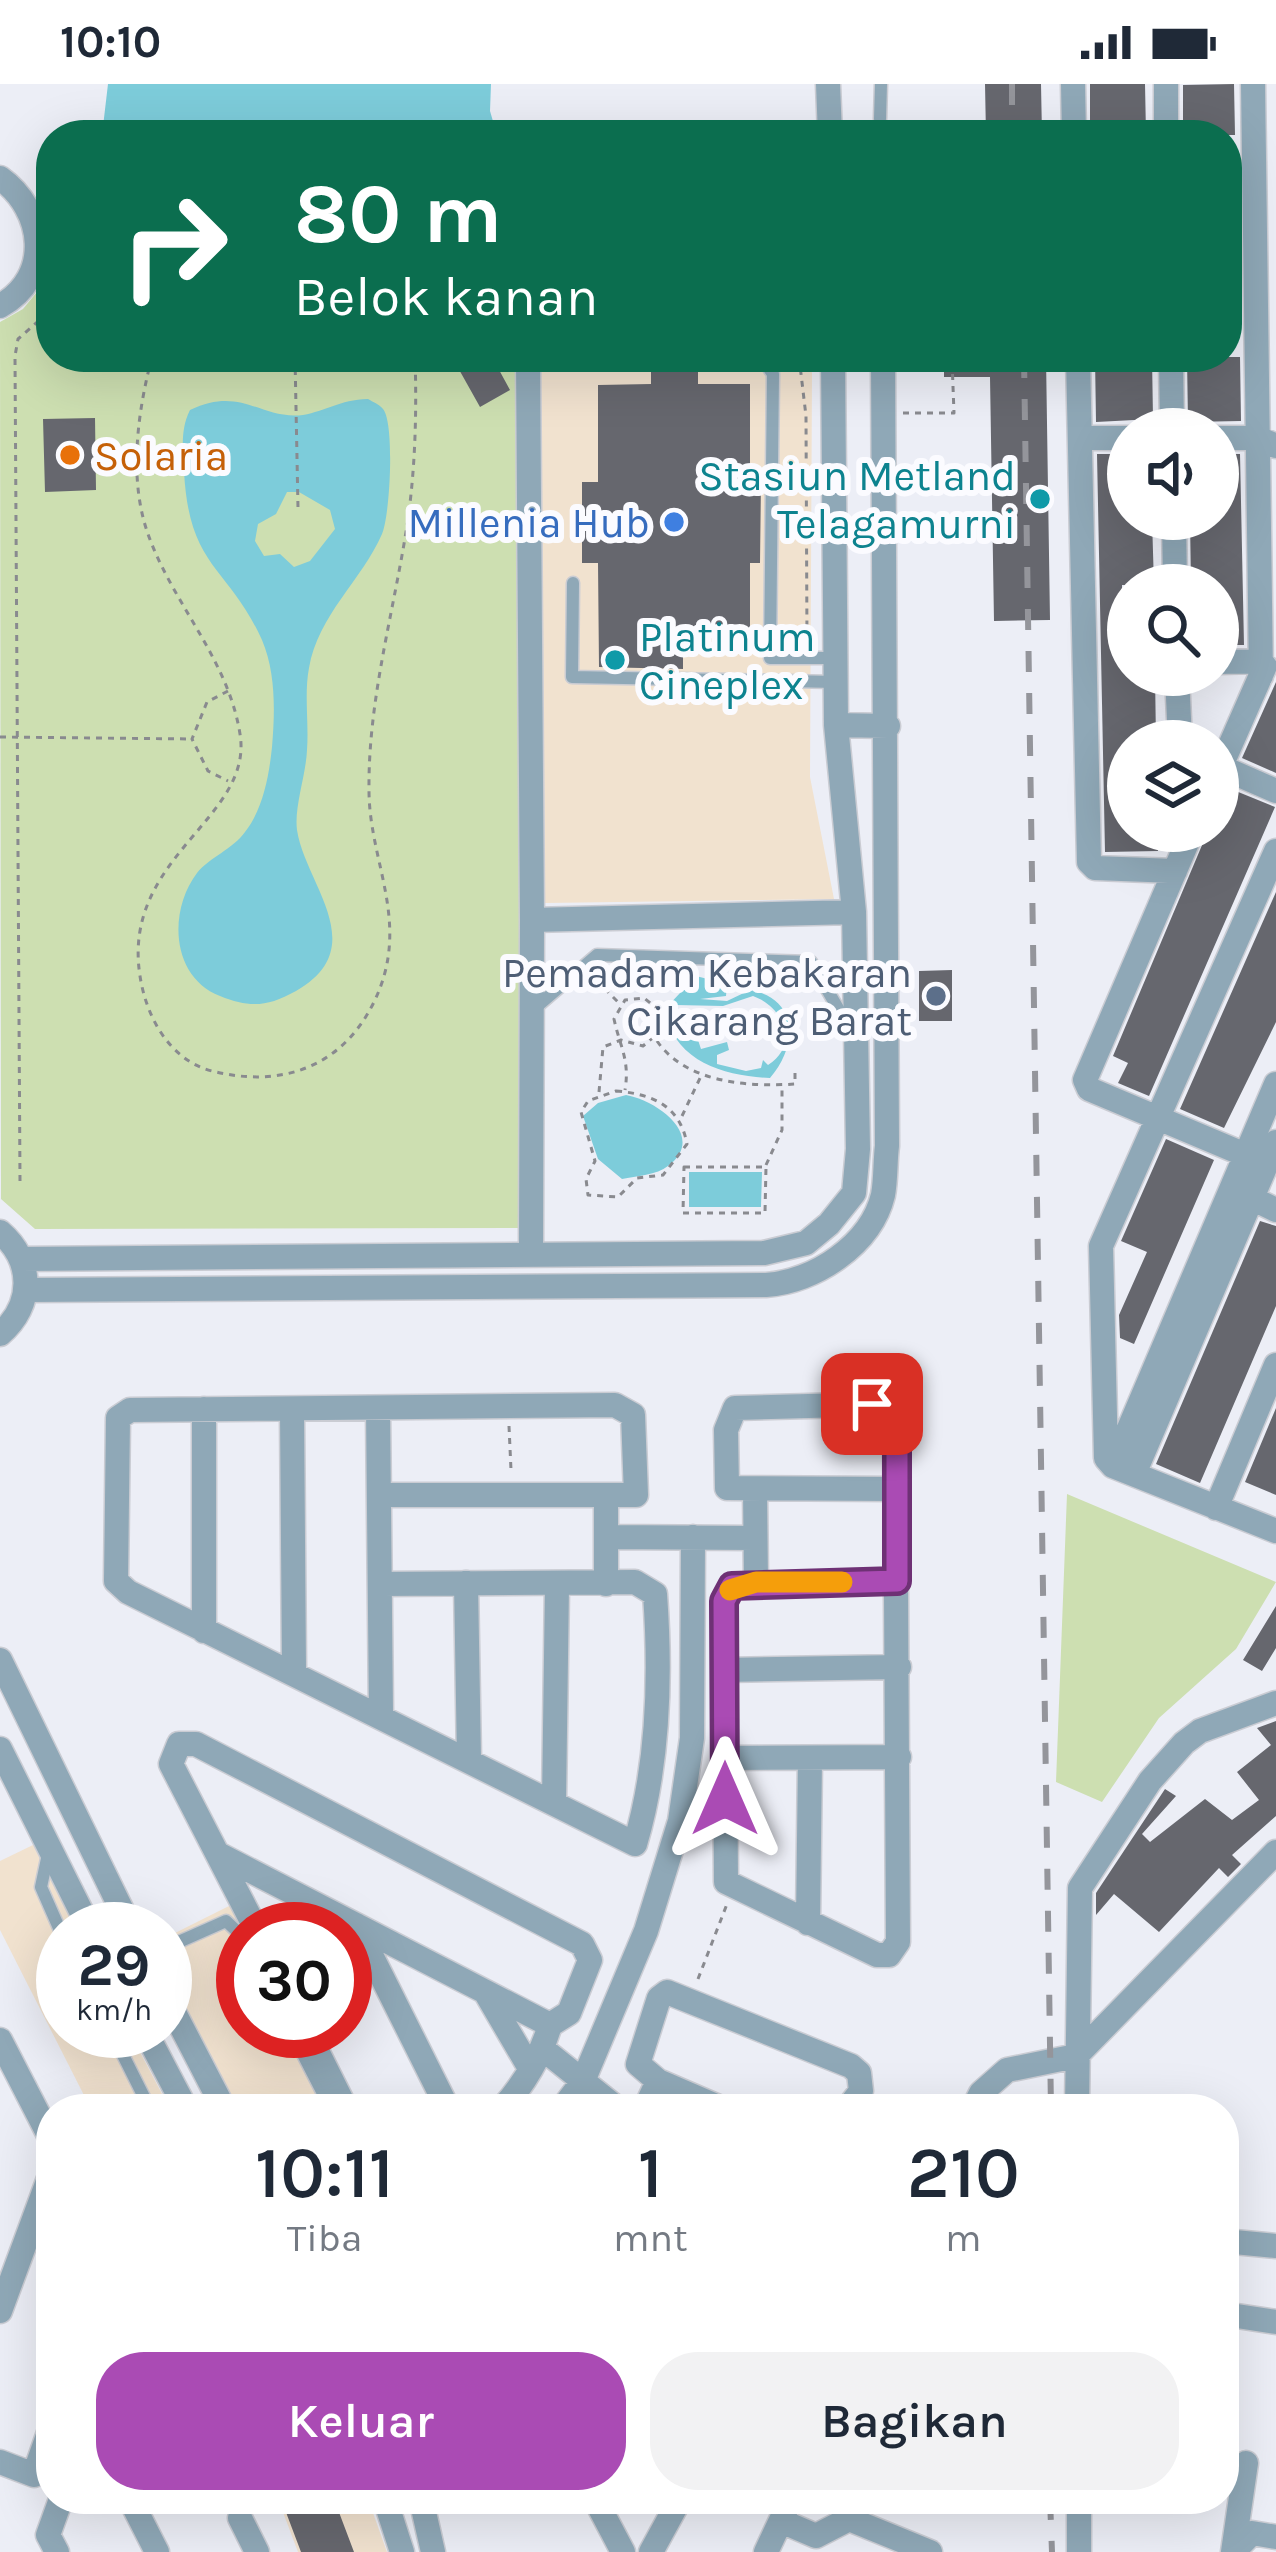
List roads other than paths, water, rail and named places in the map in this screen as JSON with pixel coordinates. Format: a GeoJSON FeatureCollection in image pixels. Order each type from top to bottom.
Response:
{"type":"FeatureCollection","features":[{"type":"Feature","properties":{"kind":"street"},"geometry":{"type":"LineString","coordinates":[[828,84],[829,120]]}},
{"type":"Feature","properties":{"kind":"street"},"geometry":{"type":"LineString","coordinates":[[1073,84],[1074,120]]}},
{"type":"Feature","properties":{"kind":"street"},"geometry":{"type":"LineString","coordinates":[[1166,84],[1166,120]]}},
{"type":"Feature","properties":{"kind":"street"},"geometry":{"type":"LineString","coordinates":[[1239,724],[1266,659],[1270,441],[1255,246],[1253,84]]}},
{"type":"Feature","properties":{"kind":"street"},"geometry":{"type":"LineString","coordinates":[[0,178],[36,215]]}},
{"type":"Feature","properties":{"kind":"street"},"geometry":{"type":"LineString","coordinates":[[1255,246],[1276,198]]}},
{"type":"Feature","properties":{"kind":"street"},"geometry":{"type":"LineString","coordinates":[[0,306],[36,267]]}},
{"type":"Feature","properties":{"kind":"street"},"geometry":{"type":"LineString","coordinates":[[528,372],[531,1255]]}},
{"type":"Feature","properties":{"kind":"street"},"geometry":{"type":"LineString","coordinates":[[22,1259],[764,1253],[806,1243],[854,1193],[854,912],[836,725],[833,372]]}},
{"type":"Feature","properties":{"kind":"street"},"geometry":{"type":"LineString","coordinates":[[26,1290],[766,1285],[805,1278],[850,1247],[883,1198],[888,726],[883,372]]}},
{"type":"Feature","properties":{"kind":"street"},"geometry":{"type":"LineString","coordinates":[[1078,372],[1089,862],[1095,868],[1175,872]]}},
{"type":"Feature","properties":{"kind":"street"},"geometry":{"type":"LineString","coordinates":[[1171,372],[1172,408]]}},
{"type":"Feature","properties":{"kind":"street"},"geometry":{"type":"LineString","coordinates":[[1080,438],[1107,438]]}},
{"type":"Feature","properties":{"kind":"street"},"geometry":{"type":"LineString","coordinates":[[1239,439],[1270,441]]}},
{"type":"Feature","properties":{"kind":"street"},"geometry":{"type":"LineString","coordinates":[[836,725],[888,726]]}},
{"type":"Feature","properties":{"kind":"street"},"geometry":{"type":"LineString","coordinates":[[1239,777],[1276,791]]}},
{"type":"Feature","properties":{"kind":"street"},"geometry":{"type":"LineString","coordinates":[[1276,851],[1101,1246],[1105,1453],[1124,1470],[1276,1532]]}},
{"type":"Feature","properties":{"kind":"street"},"geometry":{"type":"LineString","coordinates":[[1182,852],[1085,1080],[1089,1089],[1263,1153]]}},
{"type":"Feature","properties":{"kind":"street"},"geometry":{"type":"LineString","coordinates":[[532,920],[854,912]]}},
{"type":"Feature","properties":{"kind":"street"},"geometry":{"type":"LineString","coordinates":[[1124,1470],[1263,1153],[1276,1084]]}},
{"type":"Feature","properties":{"kind":"street"},"geometry":{"type":"LineString","coordinates":[[1242,1193],[1276,1210]]}},
{"type":"Feature","properties":{"kind":"street"},"geometry":{"type":"LineString","coordinates":[[0,1232],[22,1259],[26,1290],[15,1321],[0,1334]]}},
{"type":"Feature","properties":{"kind":"street"},"geometry":{"type":"LineString","coordinates":[[1216,1508],[1276,1365]]}},
{"type":"Feature","properties":{"kind":"street"},"geometry":{"type":"LineString","coordinates":[[897,1581],[756,1582],[732,1586],[724,1601],[725,1882],[863,1952],[889,1955],[896,1949],[899,1757],[898,1489],[895,1414],[872,1404],[735,1408],[726,1430],[727,1489],[898,1489]]}},
{"type":"Feature","properties":{"kind":"street"},"geometry":{"type":"LineString","coordinates":[[382,1495],[636,1495],[634,1414],[615,1405],[130,1410],[118,1418],[116,1581],[128,1592],[635,1844],[650,1796],[655,1594],[635,1582],[382,1584]]}},
{"type":"Feature","properties":{"kind":"street"},"geometry":{"type":"LineString","coordinates":[[378,1408],[381,1714]]}},
{"type":"Feature","properties":{"kind":"street"},"geometry":{"type":"LineString","coordinates":[[204,1409],[204,1630]]}},
{"type":"Feature","properties":{"kind":"street"},"geometry":{"type":"LineString","coordinates":[[292,1410],[294,1671]]}},
{"type":"Feature","properties":{"kind":"street"},"geometry":{"type":"LineString","coordinates":[[755,1489],[756,1582]]}},
{"type":"Feature","properties":{"kind":"street"},"geometry":{"type":"LineString","coordinates":[[606,1495],[606,1584]]}},
{"type":"Feature","properties":{"kind":"street"},"geometry":{"type":"LineString","coordinates":[[607,1537],[755,1538]]}},
{"type":"Feature","properties":{"kind":"street"},"geometry":{"type":"LineString","coordinates":[[573,2094],[583,2081],[646,1931],[680,1821],[692,1738],[693,1537]]}},
{"type":"Feature","properties":{"kind":"street"},"geometry":{"type":"LineString","coordinates":[[466,1583],[469,1760]]}},
{"type":"Feature","properties":{"kind":"street"},"geometry":{"type":"LineString","coordinates":[[554,1802],[556,1585]]}},
{"type":"Feature","properties":{"kind":"street"},"geometry":{"type":"LineString","coordinates":[[0,1660],[118,1902]]}},
{"type":"Feature","properties":{"kind":"street"},"geometry":{"type":"LineString","coordinates":[[724,1670],[899,1667]]}},
{"type":"Feature","properties":{"kind":"street"},"geometry":{"type":"LineString","coordinates":[[1077,2094],[1076,1908],[1088,1867],[1184,1743],[1200,1731],[1276,1703]]}},
{"type":"Feature","properties":{"kind":"street"},"geometry":{"type":"LineString","coordinates":[[242,1902],[171,1764],[179,1744],[196,1744],[583,1944],[590,1960],[569,2013],[540,2047],[515,2094]]}},
{"type":"Feature","properties":{"kind":"street"},"geometry":{"type":"LineString","coordinates":[[1,1754],[76,1902]]}},
{"type":"Feature","properties":{"kind":"street"},"geometry":{"type":"LineString","coordinates":[[725,1758],[899,1757]]}},
{"type":"Feature","properties":{"kind":"street"},"geometry":{"type":"LineString","coordinates":[[808,1923],[810,1758]]}},
{"type":"Feature","properties":{"kind":"street"},"geometry":{"type":"LineString","coordinates":[[980,2094],[1007,2070],[1076,2056],[1276,1852]]}},
{"type":"Feature","properties":{"kind":"street"},"geometry":{"type":"LineString","coordinates":[[218,1854],[311,1902]]}},
{"type":"Feature","properties":{"kind":"street"},"geometry":{"type":"LineString","coordinates":[[372,1933],[485,1991],[540,2047],[599,2094]]}},
{"type":"Feature","properties":{"kind":"street"},"geometry":{"type":"LineString","coordinates":[[372,1957],[440,2094]]}},
{"type":"Feature","properties":{"kind":"street"},"geometry":{"type":"LineString","coordinates":[[485,1991],[540,2047]]}},
{"type":"Feature","properties":{"kind":"street"},"geometry":{"type":"LineString","coordinates":[[688,2094],[658,2081],[638,2064],[659,1998],[677,1993],[851,2066],[859,2073],[859,2094]]}},
{"type":"Feature","properties":{"kind":"street"},"geometry":{"type":"LineString","coordinates":[[192,2047],[216,2094]]}},
{"type":"Feature","properties":{"kind":"street"},"geometry":{"type":"LineString","coordinates":[[2,2054],[36,2113]]}},
{"type":"Feature","properties":{"kind":"street"},"geometry":{"type":"LineString","coordinates":[[159,2058],[178,2094]]}},
{"type":"Feature","properties":{"kind":"street"},"geometry":{"type":"LineString","coordinates":[[320,2058],[338,2094]]}},
{"type":"Feature","properties":{"kind":"street"},"geometry":{"type":"LineString","coordinates":[[652,2094],[658,2081]]}},
{"type":"Feature","properties":{"kind":"street"},"geometry":{"type":"LineString","coordinates":[[0,2311],[36,2214]]}},
{"type":"Feature","properties":{"kind":"street"},"geometry":{"type":"LineString","coordinates":[[1239,2242],[1276,2246]]}},
{"type":"Feature","properties":{"kind":"street"},"geometry":{"type":"LineString","coordinates":[[1239,2316],[1276,2322]]}},
{"type":"Feature","properties":{"kind":"street"},"geometry":{"type":"LineString","coordinates":[[0,2462],[36,2476]]}},
{"type":"Feature","properties":{"kind":"street"},"geometry":{"type":"LineString","coordinates":[[1239,2511],[1246,2463]]}},
{"type":"Feature","properties":{"kind":"street"},"geometry":{"type":"LineString","coordinates":[[56,2514],[48,2535],[57,2552]]}},
{"type":"Feature","properties":{"kind":"street"},"geometry":{"type":"LineString","coordinates":[[138,2514],[157,2552]]}},
{"type":"Feature","properties":{"kind":"street"},"geometry":{"type":"LineString","coordinates":[[390,2514],[402,2552]]}},
{"type":"Feature","properties":{"kind":"street"},"geometry":{"type":"LineString","coordinates":[[424,2514],[433,2552]]}},
{"type":"Feature","properties":{"kind":"street"},"geometry":{"type":"LineString","coordinates":[[603,2514],[623,2552]]}},
{"type":"Feature","properties":{"kind":"street"},"geometry":{"type":"LineString","coordinates":[[651,2552],[672,2514]]}},
{"type":"Feature","properties":{"kind":"street"},"geometry":{"type":"LineString","coordinates":[[766,2552],[784,2514]]}},
{"type":"Feature","properties":{"kind":"street"},"geometry":{"type":"LineString","coordinates":[[791,2514],[817,2536],[849,2518],[930,2552]]}},
{"type":"Feature","properties":{"kind":"street"},"geometry":{"type":"LineString","coordinates":[[1078,2514],[1079,2552]]}},
{"type":"Feature","properties":{"kind":"street"},"geometry":{"type":"LineString","coordinates":[[1233,2552],[1239,2514]]}},
{"type":"Feature","properties":{"kind":"street"},"geometry":{"type":"LineString","coordinates":[[240,2518],[257,2552]]}},
{"type":"Feature","properties":{"kind":"street"},"geometry":{"type":"LineString","coordinates":[[1233,2552],[1252,2533],[1276,2537]]}},
{"type":"Feature","properties":{"kind":"lane"},"geometry":{"type":"LineString","coordinates":[[880,84],[880,119]]}},
{"type":"Feature","properties":{"kind":"lane"},"geometry":{"type":"LineString","coordinates":[[771,372],[770,658],[808,658],[836,670]]}},
{"type":"Feature","properties":{"kind":"lane"},"geometry":{"type":"LineString","coordinates":[[573,583],[572,677],[836,670]]}},
{"type":"Feature","properties":{"kind":"lane"},"geometry":{"type":"LineString","coordinates":[[532,1011],[597,955],[811,962],[857,1041]]}},
{"type":"Feature","properties":{"kind":"lane"},"geometry":{"type":"LineString","coordinates":[[47,1902],[40,1887],[50,1850]]}},
{"type":"Feature","properties":{"kind":"lane"},"geometry":{"type":"LineString","coordinates":[[124,2058],[142,2094]]}},
{"type":"Feature","properties":{"kind":"lane"},"geometry":{"type":"LineString","coordinates":[[305,2058],[323,2094]]}},
{"type":"Feature","properties":{"kind":"water"},"geometry":{"type":"Polygon","coordinates":[[[108,84],[491,84],[493,120],[104,120],[108,84]]]}},
{"type":"Feature","properties":{"kind":"water"},"geometry":{"type":"Polygon","coordinates":[[[368,399],[387,418],[387,509],[382,534],[314,649],[297,821],[302,851],[328,914],[330,955],[318,974],[296,991],[267,1003],[240,1003],[204,987],[192,974],[179,942],[179,924],[181,906],[197,873],[240,838],[261,803],[272,747],[272,679],[262,640],[194,528],[184,471],[185,425],[190,410],[208,403],[237,402],[303,415],[368,399]],[[287,492],[276,514],[258,524],[255,541],[264,556],[280,554],[294,567],[310,561],[335,529],[330,510],[299,492],[287,492]]]}},
{"type":"Feature","properties":{"kind":"water"},"geometry":{"type":"Polygon","coordinates":[[[696,976],[727,984],[726,996],[700,999],[727,1001],[750,990],[766,995],[785,1013],[789,1025],[786,1052],[770,1078],[719,1069],[678,1042],[665,1009],[696,976]],[[753,996],[723,1006],[676,1005],[671,1011],[676,1031],[684,1033],[692,1022],[701,1049],[727,1042],[729,1050],[717,1055],[717,1064],[746,1071],[761,1068],[763,1060],[768,1065],[784,1047],[780,1017],[753,996]]]}},
{"type":"Feature","properties":{"kind":"water"},"geometry":{"type":"Polygon","coordinates":[[[626,1095],[663,1112],[683,1143],[679,1155],[663,1169],[622,1179],[598,1159],[583,1116],[598,1103],[626,1095]]]}},
{"type":"Feature","properties":{"kind":"water"},"geometry":{"type":"Polygon","coordinates":[[[689,1172],[762,1172],[761,1207],[689,1207],[689,1172]]]}},
{"type":"Feature","properties":{"kind":"railway"},"geometry":{"type":"LineString","coordinates":[[1012,84],[1012,120]]}},
{"type":"Feature","properties":{"kind":"railway"},"geometry":{"type":"LineString","coordinates":[[1024,372],[1051,2094]]}},
{"type":"Feature","properties":{"kind":"railway"},"geometry":{"type":"LineString","coordinates":[[1051,2514],[1052,2552]]}},
{"type":"Feature","properties":{"kind":"place","name":"Solaria"},"geometry":{"type":"Point","coordinates":[70,455]}},
{"type":"Feature","properties":{"kind":"place","name":"Stasiun Metland Telagamurni"},"geometry":{"type":"Point","coordinates":[1040,499]}},
{"type":"Feature","properties":{"kind":"place","name":"Millenia Hub"},"geometry":{"type":"Point","coordinates":[674,522]}},
{"type":"Feature","properties":{"kind":"place","name":"Platinum Cineplex"},"geometry":{"type":"Point","coordinates":[615,660]}},
{"type":"Feature","properties":{"kind":"place","name":"Pemadam Kebakaran Cikarang Barat"},"geometry":{"type":"Point","coordinates":[936,996]}}]}
